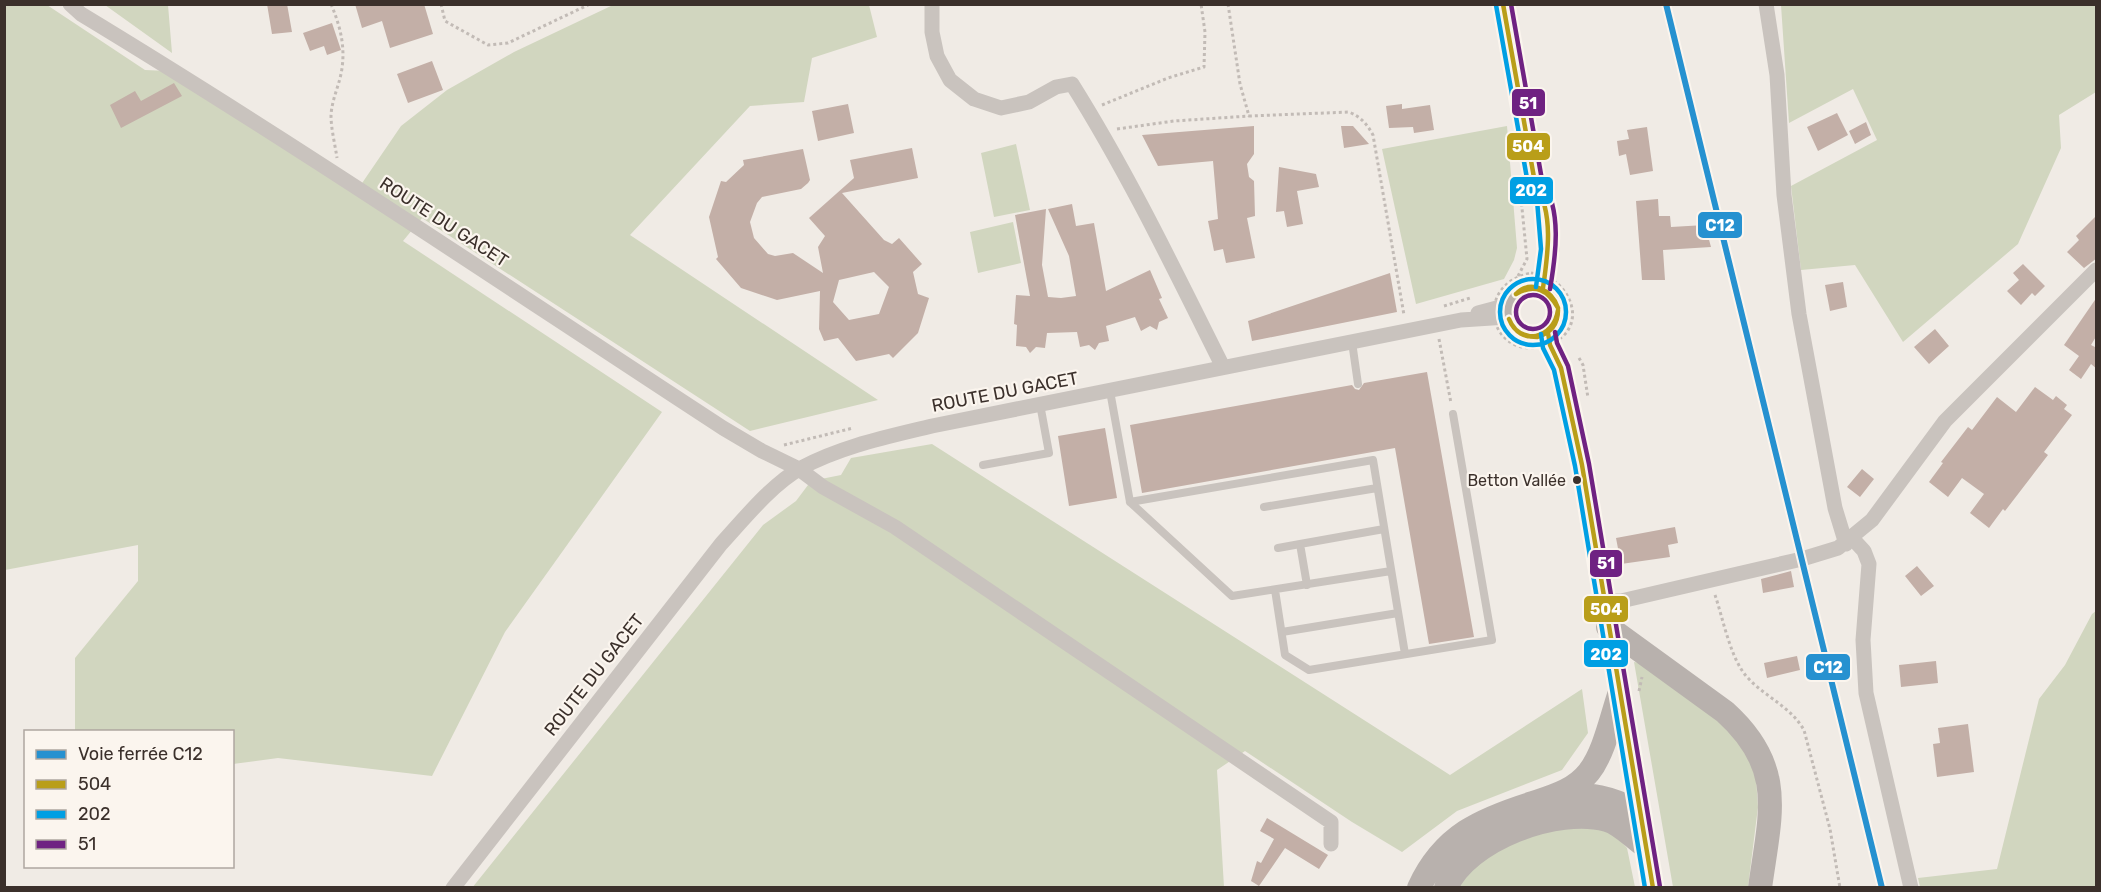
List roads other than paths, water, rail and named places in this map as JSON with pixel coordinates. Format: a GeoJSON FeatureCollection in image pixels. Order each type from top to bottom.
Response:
{"type":"FeatureCollection","features":[{"type":"Feature","properties":{"kind":"main road"},"geometry":{"type":"LineString","coordinates":[[1503,4],[1535,183],[1530,200],[1537,281],[1550,293],[1558,309],[1554,326],[1542,341]]}},
{"type":"Feature","properties":{"kind":"main road"},"geometry":{"type":"LineString","coordinates":[[1537,281],[1516,293],[1505,304],[1511,325],[1516,332],[1542,341],[1561,368],[1582,465],[1638,811],[1653,888]]}},
{"type":"Feature","properties":{"kind":"main road"},"geometry":{"type":"LineString","coordinates":[[1608,627],[1725,712],[1754,742],[1761,756],[1770,790],[1769,820],[1760,888]]}},
{"type":"Feature","properties":{"kind":"main road"},"geometry":{"type":"LineString","coordinates":[[1419,888],[1433,863],[1458,836],[1495,815],[1559,795],[1578,784],[1596,762],[1619,695]]}},
{"type":"Feature","properties":{"kind":"main road"},"geometry":{"type":"LineString","coordinates":[[1559,795],[1585,794],[1608,798],[1638,811]]}},
{"type":"Feature","properties":{"kind":"main road"},"geometry":{"type":"LineString","coordinates":[[1446,888],[1471,856],[1486,845],[1508,834],[1559,818],[1597,817],[1611,821],[1645,846]]}},
{"type":"Feature","properties":{"kind":"street","name":"ROUTE DU GACET"},"geometry":{"type":"LineString","coordinates":[[70,4],[81,14],[341,177],[723,428],[799,469]]}},
{"type":"Feature","properties":{"kind":"street"},"geometry":{"type":"LineString","coordinates":[[932,4],[932,32],[937,56],[950,80],[974,99],[1001,108],[1029,102],[1056,87],[1072,84],[1166,250],[1223,367]]}},
{"type":"Feature","properties":{"kind":"street"},"geometry":{"type":"LineString","coordinates":[[1766,4],[1777,75],[1784,195],[1799,314],[1835,508],[1849,541],[1864,551],[1869,564],[1863,640],[1866,693],[1911,888]]}},
{"type":"Feature","properties":{"kind":"street"},"geometry":{"type":"LineString","coordinates":[[1603,601],[1621,601],[1829,552],[1849,541],[1880,510],[1944,421],[2097,270]]}},
{"type":"Feature","properties":{"kind":"street","name":"ROUTE DU GACET"},"geometry":{"type":"LineString","coordinates":[[453,888],[721,544],[770,492],[799,469],[856,445],[932,426],[1461,320],[1505,304]]}},
{"type":"Feature","properties":{"kind":"street"},"geometry":{"type":"LineString","coordinates":[[799,469],[823,487],[895,527],[1330,822],[1331,844]]}},
{"type":"Feature","properties":{"kind":"lane"},"geometry":{"type":"LineString","coordinates":[[1352,342],[1358,384]]}},
{"type":"Feature","properties":{"kind":"lane"},"geometry":{"type":"LineString","coordinates":[[1110,391],[1130,502],[1232,596],[1391,571]]}},
{"type":"Feature","properties":{"kind":"lane"},"geometry":{"type":"LineString","coordinates":[[983,465],[1049,453],[1040,404]]}},
{"type":"Feature","properties":{"kind":"lane"},"geometry":{"type":"LineString","coordinates":[[1275,590],[1285,654],[1310,670],[1492,640],[1453,414]]}},
{"type":"Feature","properties":{"kind":"lane"},"geometry":{"type":"LineString","coordinates":[[1130,502],[1372,456],[1405,654]]}},
{"type":"Feature","properties":{"kind":"lane"},"geometry":{"type":"LineString","coordinates":[[1264,507],[1377,488]]}},
{"type":"Feature","properties":{"kind":"lane"},"geometry":{"type":"LineString","coordinates":[[1278,548],[1384,529]]}},
{"type":"Feature","properties":{"kind":"lane"},"geometry":{"type":"LineString","coordinates":[[1300,544],[1307,585]]}},
{"type":"Feature","properties":{"kind":"lane"},"geometry":{"type":"LineString","coordinates":[[1282,632],[1398,612]]}},
{"type":"Feature","properties":{"kind":"rail line","name":"C12"},"geometry":{"type":"LineString","coordinates":[[1666,4],[1882,888]]}},
{"type":"Feature","properties":{"kind":"place","name":"Betton Vallée"},"geometry":{"type":"Point","coordinates":[1577,480]}}]}
